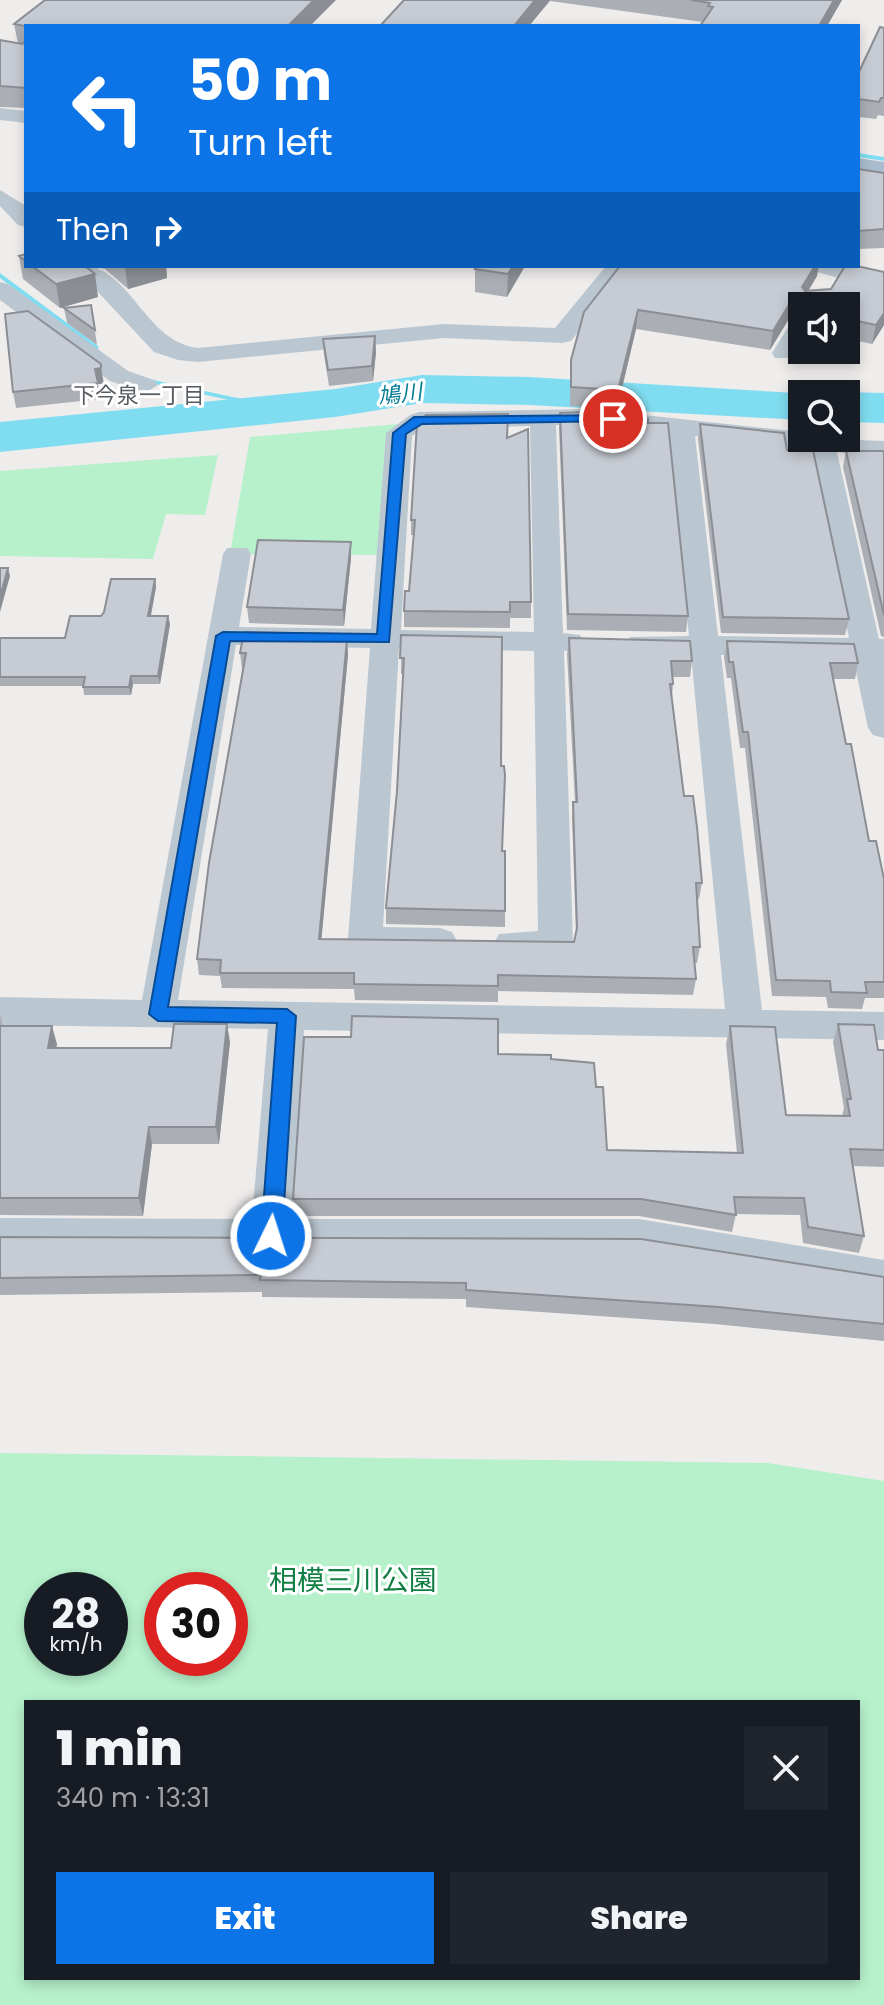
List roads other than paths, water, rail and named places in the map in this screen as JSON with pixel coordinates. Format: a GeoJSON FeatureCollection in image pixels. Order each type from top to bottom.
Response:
{"type":"FeatureCollection","features":[{"type":"Feature","properties":{"kind":"main road"},"geometry":{"type":"LineString","coordinates":[[860,166],[884,170]]}},
{"type":"Feature","properties":{"kind":"street"},"geometry":{"type":"LineString","coordinates":[[0,197],[13,205],[24,218]]}},
{"type":"Feature","properties":{"kind":"street"},"geometry":{"type":"LineString","coordinates":[[78,268],[104,285],[163,347],[178,353],[198,355],[444,331],[562,336],[616,268]]}},
{"type":"Feature","properties":{"kind":"street"},"geometry":{"type":"LineString","coordinates":[[822,292],[829,268],[884,284]]}},
{"type":"Feature","properties":{"kind":"street"},"geometry":{"type":"LineString","coordinates":[[4,296],[119,376],[145,385]]}},
{"type":"Feature","properties":{"kind":"street"},"geometry":{"type":"LineString","coordinates":[[784,353],[788,347]]}},
{"type":"Feature","properties":{"kind":"street"},"geometry":{"type":"LineString","coordinates":[[543,419],[546,642],[556,944],[365,939],[399,433],[419,420],[588,417],[788,437]]}},
{"type":"Feature","properties":{"kind":"street"},"geometry":{"type":"LineString","coordinates":[[681,425],[745,1023]]}},
{"type":"Feature","properties":{"kind":"street"},"geometry":{"type":"LineString","coordinates":[[860,446],[884,449]]}},
{"type":"Feature","properties":{"kind":"street"},"geometry":{"type":"LineString","coordinates":[[824,452],[876,648],[884,728]]}},
{"type":"Feature","properties":{"kind":"street"},"geometry":{"type":"LineString","coordinates":[[158,1014],[237,554]]}},
{"type":"Feature","properties":{"kind":"street"},"geometry":{"type":"LineString","coordinates":[[223,636],[876,648]]}},
{"type":"Feature","properties":{"kind":"street"},"geometry":{"type":"LineString","coordinates":[[0,1011],[884,1026]]}},
{"type":"Feature","properties":{"kind":"street"},"geometry":{"type":"LineString","coordinates":[[271,1236],[287,1016]]}},
{"type":"Feature","properties":{"kind":"street"},"geometry":{"type":"LineString","coordinates":[[0,1235],[639,1236],[884,1277]]}},
{"type":"Feature","properties":{"kind":"waterway"},"geometry":{"type":"LineString","coordinates":[[860,155],[884,159]]}},
{"type":"Feature","properties":{"kind":"waterway"},"geometry":{"type":"LineString","coordinates":[[0,275],[95,348]]}},
{"type":"Feature","properties":{"kind":"waterway"},"geometry":{"type":"LineString","coordinates":[[142,379],[279,409]]}},
{"type":"Feature","properties":{"kind":"waterway","name":"鳩川"},"geometry":{"type":"LineString","coordinates":[[0,437],[335,403],[422,389],[529,391],[788,405]]}},
{"type":"Feature","properties":{"kind":"waterway","name":"鳩川"},"geometry":{"type":"LineString","coordinates":[[860,407],[884,408]]}},
{"type":"Feature","properties":{"kind":"district","name":"下今泉一丁目"},"geometry":{"type":"Point","coordinates":[139,395]}},
{"type":"Feature","properties":{"kind":"park label","name":"相模三川公園"},"geometry":{"type":"Point","coordinates":[353,1580]}}]}
